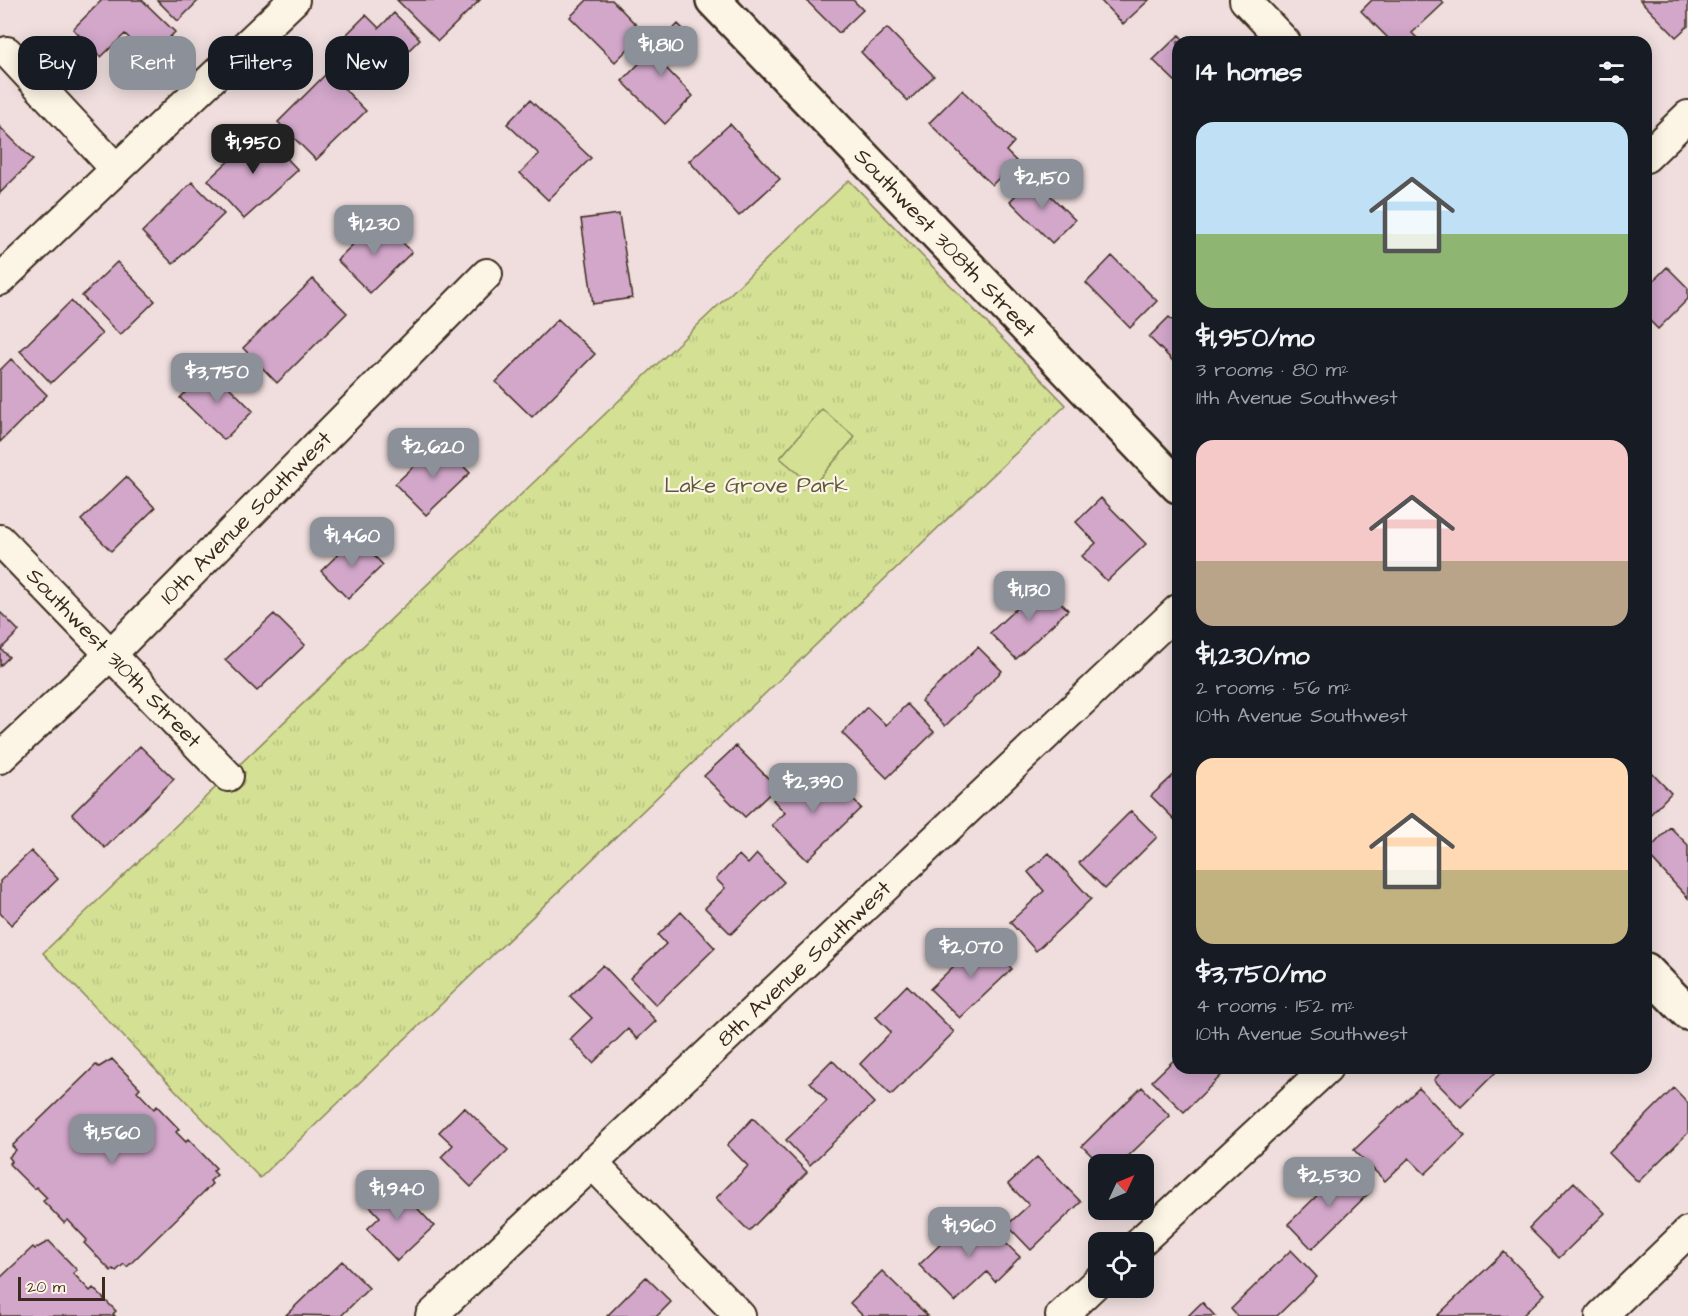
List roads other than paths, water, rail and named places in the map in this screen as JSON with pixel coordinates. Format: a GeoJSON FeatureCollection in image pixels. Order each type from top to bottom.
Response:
{"type":"FeatureCollection","features":[{"type":"Feature","properties":{"kind":"street"},"geometry":{"type":"LineString","coordinates":[[0,280],[294,0]]}},
{"type":"Feature","properties":{"kind":"street","name":"Southwest 308th Street"},"geometry":{"type":"LineString","coordinates":[[713,0],[1172,480]]}},
{"type":"Feature","properties":{"kind":"street"},"geometry":{"type":"LineString","coordinates":[[1245,0],[1279,36]]}},
{"type":"Feature","properties":{"kind":"street"},"geometry":{"type":"LineString","coordinates":[[7,52],[116,170]]}},
{"type":"Feature","properties":{"kind":"street"},"geometry":{"type":"LineString","coordinates":[[1652,150],[1688,116]]}},
{"type":"Feature","properties":{"kind":"street","name":"10th Avenue Southwest"},"geometry":{"type":"LineString","coordinates":[[0,758],[111,654],[487,274]]}},
{"type":"Feature","properties":{"kind":"street","name":"Southwest 310th Street"},"geometry":{"type":"LineString","coordinates":[[0,540],[228,776]]}},
{"type":"Feature","properties":{"kind":"street","name":"8th Avenue Southwest"},"geometry":{"type":"LineString","coordinates":[[431,1316],[1172,616]]}},
{"type":"Feature","properties":{"kind":"street"},"geometry":{"type":"LineString","coordinates":[[1652,976],[1688,1012]]}},
{"type":"Feature","properties":{"kind":"street"},"geometry":{"type":"LineString","coordinates":[[1151,1232],[1321,1074]]}},
{"type":"Feature","properties":{"kind":"street"},"geometry":{"type":"LineString","coordinates":[[592,1163],[740,1316]]}},
{"type":"Feature","properties":{"kind":"street"},"geometry":{"type":"LineString","coordinates":[[1601,1316],[1688,1232]]}},
{"type":"Feature","properties":{"kind":"street"},"geometry":{"type":"LineString","coordinates":[[1061,1316],[1088,1290]]}},
{"type":"Feature","properties":{"kind":"park label","name":"Lake Grove Park"},"geometry":{"type":"Point","coordinates":[756,485]}}]}
